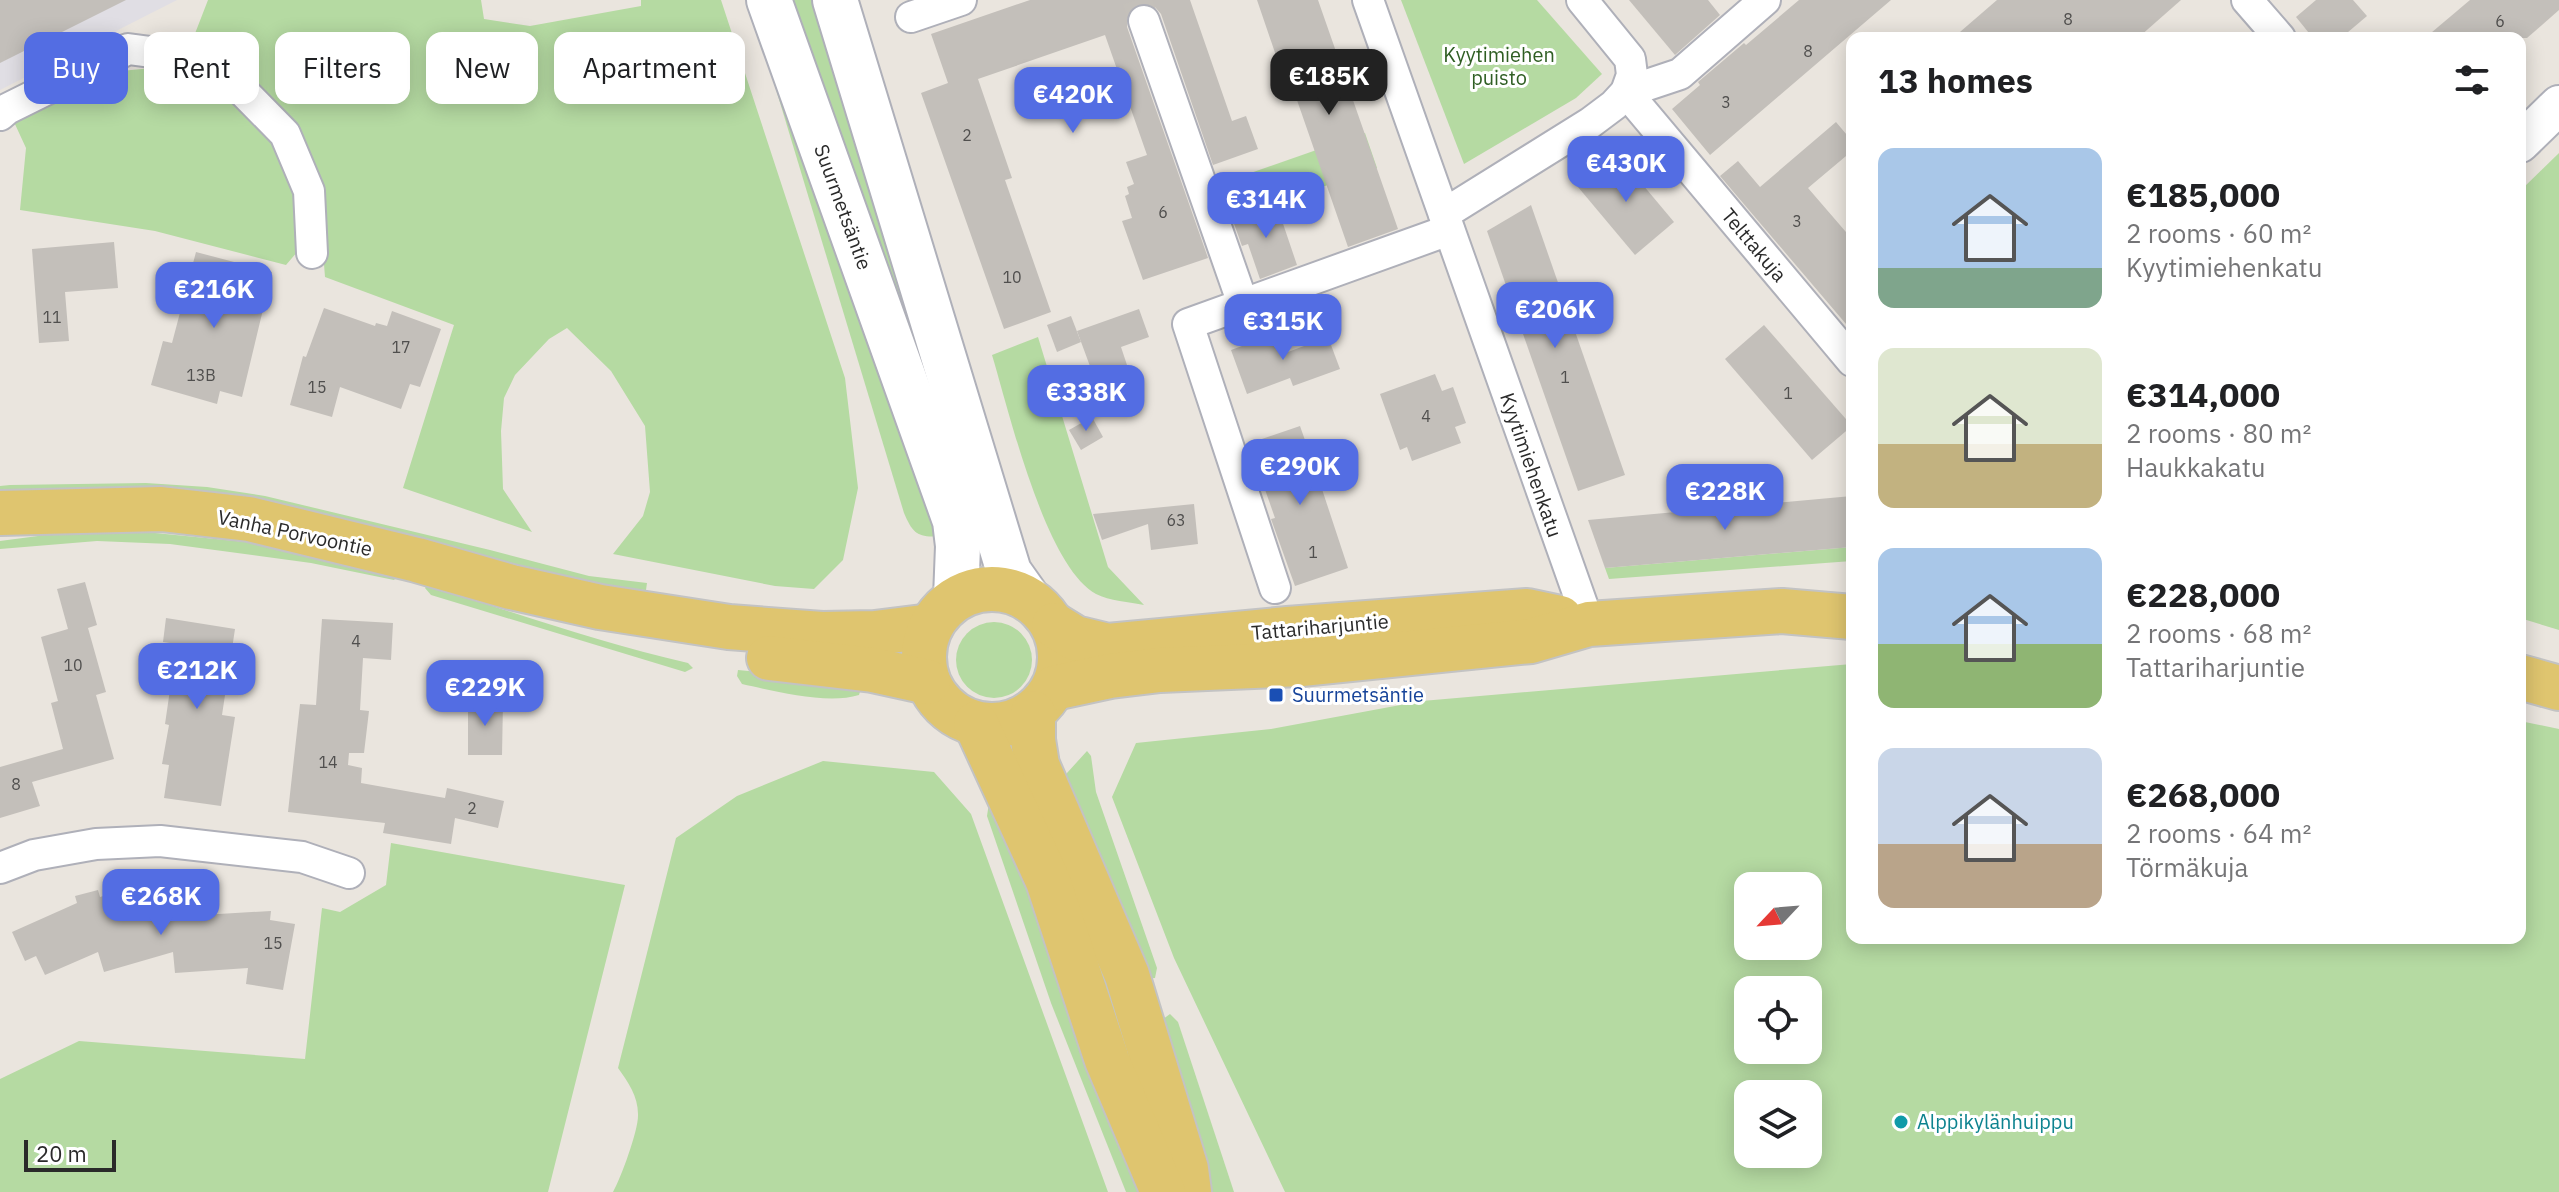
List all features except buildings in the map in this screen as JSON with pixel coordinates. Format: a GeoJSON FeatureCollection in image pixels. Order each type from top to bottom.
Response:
{"type":"FeatureCollection","features":[{"type":"Feature","properties":{"kind":"main road","name":"Suurmetsäntie"},"geometry":{"type":"LineString","coordinates":[[769,0],[955,521],[958,546],[943,612]]}},
{"type":"Feature","properties":{"kind":"main road"},"geometry":{"type":"LineString","coordinates":[[835,0],[1009,572],[1040,611],[1060,649],[1059,670],[1043,700],[1033,740],[1037,765],[1127,975],[1181,1154],[1189,1192]]}},
{"type":"Feature","properties":{"kind":"main road","name":"Vanha Porvoontie"},"geometry":{"type":"LineString","coordinates":[[9,516],[161,509],[249,519],[417,560],[511,587],[600,607],[729,627],[822,634],[875,633],[943,612]]}},
{"type":"Feature","properties":{"kind":"main road","name":"Vanha Porvoontie"},"geometry":{"type":"LineString","coordinates":[[511,587],[592,627],[658,644],[873,670],[928,682]]}},
{"type":"Feature","properties":{"kind":"main road"},"geometry":{"type":"LineString","coordinates":[[1040,611],[1004,589],[982,589],[943,612],[923,651],[928,682],[941,703],[956,716],[976,724],[994,726],[1014,722],[1043,700]]}},
{"type":"Feature","properties":{"kind":"main road","name":"Tattariharjuntie"},"geometry":{"type":"LineString","coordinates":[[1782,611],[1846,595]]}},
{"type":"Feature","properties":{"kind":"main road","name":"Tattariharjuntie"},"geometry":{"type":"LineString","coordinates":[[1040,611],[1075,638],[1108,646],[1527,611],[1589,624]]}},
{"type":"Feature","properties":{"kind":"main road","name":"Tattariharjuntie"},"geometry":{"type":"LineString","coordinates":[[1043,700],[1110,676],[1160,670],[1301,664],[1531,641],[1589,624],[1782,611],[1846,616]]}},
{"type":"Feature","properties":{"kind":"main road"},"geometry":{"type":"LineString","coordinates":[[2526,679],[2559,688]]}},
{"type":"Feature","properties":{"kind":"main road"},"geometry":{"type":"LineString","coordinates":[[976,724],[1048,881],[1107,1060],[1163,1192]]}},
{"type":"Feature","properties":{"kind":"street"},"geometry":{"type":"LineString","coordinates":[[911,17],[961,0]]}},
{"type":"Feature","properties":{"kind":"street","name":"Kyytimiehenkatu"},"geometry":{"type":"LineString","coordinates":[[1368,0],[1589,624]]}},
{"type":"Feature","properties":{"kind":"street"},"geometry":{"type":"LineString","coordinates":[[1275,588],[1188,324],[1447,222],[1614,105],[1626,92],[1632,75],[1630,59],[1582,0]]}},
{"type":"Feature","properties":{"kind":"street"},"geometry":{"type":"LineString","coordinates":[[1626,92],[1680,74],[1765,0]]}},
{"type":"Feature","properties":{"kind":"street"},"geometry":{"type":"LineString","coordinates":[[2247,0],[2275,32]]}},
{"type":"Feature","properties":{"kind":"street"},"geometry":{"type":"LineString","coordinates":[[1144,21],[1243,304]]}},
{"type":"Feature","properties":{"kind":"street"},"geometry":{"type":"LineString","coordinates":[[0,115],[128,49],[166,54],[225,73],[285,134],[309,191],[312,253]]}},
{"type":"Feature","properties":{"kind":"street","name":"Telttakuja"},"geometry":{"type":"LineString","coordinates":[[1626,92],[1846,354]]}},
{"type":"Feature","properties":{"kind":"street"},"geometry":{"type":"LineString","coordinates":[[2526,137],[2559,105]]}},
{"type":"Feature","properties":{"kind":"street"},"geometry":{"type":"LineString","coordinates":[[0,868],[34,855],[96,844],[160,841],[302,857],[349,873]]}},
{"type":"Feature","properties":{"kind":"shaded area"},"geometry":{"type":"Polygon","coordinates":[[[0,0],[177,0],[114,32],[24,32],[24,78],[0,90],[0,0]]]}},
{"type":"Feature","properties":{"kind":"green space"},"geometry":{"type":"Polygon","coordinates":[[[208,0],[481,0],[484,19],[530,26],[641,6],[641,0],[721,0],[731,32],[554,32],[554,104],[745,104],[745,73],[845,378],[858,488],[843,560],[814,589],[775,586],[613,554],[643,516],[650,492],[645,426],[611,371],[567,328],[549,339],[515,375],[504,398],[501,431],[503,489],[532,532],[403,488],[454,325],[325,277],[318,188],[240,104],[259,104],[259,32],[196,32],[208,0]]]}},
{"type":"Feature","properties":{"kind":"green space"},"geometry":{"type":"Polygon","coordinates":[[[749,0],[941,536],[917,533],[904,513],[749,0]]]}},
{"type":"Feature","properties":{"kind":"green space"},"geometry":{"type":"Polygon","coordinates":[[[780,0],[823,0],[986,529],[780,0]]]}},
{"type":"Feature","properties":{"kind":"green space","name":"Kyytimiehen puisto"},"geometry":{"type":"Polygon","coordinates":[[[1401,0],[1537,0],[1602,74],[1576,98],[1464,164],[1401,0]]]}},
{"type":"Feature","properties":{"kind":"green space"},"geometry":{"type":"Polygon","coordinates":[[[144,69],[144,104],[243,104],[278,138],[302,194],[304,244],[286,265],[155,231],[20,210],[26,148],[14,122],[49,104],[128,104],[128,70],[144,69]]]}},
{"type":"Feature","properties":{"kind":"green space"},"geometry":{"type":"Polygon","coordinates":[[[1365,133],[1377,168],[1238,216],[1225,182],[1365,133]]]}},
{"type":"Feature","properties":{"kind":"green space"},"geometry":{"type":"Polygon","coordinates":[[[2559,153],[2559,630],[2526,620],[2526,185],[2559,153]]]}},
{"type":"Feature","properties":{"kind":"green space"},"geometry":{"type":"Polygon","coordinates":[[[1038,337],[1108,567],[1144,605],[1096,594],[1078,578],[1045,521],[1019,448],[992,355],[1038,337]]]}},
{"type":"Feature","properties":{"kind":"green space"},"geometry":{"type":"Polygon","coordinates":[[[146,483],[207,487],[265,496],[589,576],[647,583],[646,590],[591,587],[0,498],[0,486],[146,483]]]}},
{"type":"Feature","properties":{"kind":"green space"},"geometry":{"type":"Polygon","coordinates":[[[76,531],[135,531],[246,542],[396,578],[170,544],[97,541],[0,549],[0,541],[76,531]]]}},
{"type":"Feature","properties":{"kind":"green space"},"geometry":{"type":"Polygon","coordinates":[[[1846,548],[1846,561],[1609,579],[1605,568],[1846,548]]]}},
{"type":"Feature","properties":{"kind":"green space"},"geometry":{"type":"Polygon","coordinates":[[[427,585],[589,637],[688,663],[693,668],[685,672],[431,595],[425,588],[427,585]]]}},
{"type":"Feature","properties":{"kind":"green space"},"geometry":{"type":"Polygon","coordinates":[[[994,622],[1008,625],[1021,633],[1029,646],[1032,660],[1029,674],[1021,687],[1008,695],[994,698],[980,695],[967,687],[959,674],[956,660],[959,646],[967,633],[980,625],[994,622]]]}},
{"type":"Feature","properties":{"kind":"green space"},"geometry":{"type":"Polygon","coordinates":[[[1846,665],[1846,944],[2526,944],[2526,722],[2559,729],[2559,1192],[1285,1192],[1174,958],[1112,797],[1136,743],[1271,729],[1422,701],[1846,665]]]}},
{"type":"Feature","properties":{"kind":"green space"},"geometry":{"type":"Polygon","coordinates":[[[738,670],[863,682],[859,695],[816,698],[742,684],[737,676],[738,670]]]}},
{"type":"Feature","properties":{"kind":"green space"},"geometry":{"type":"Polygon","coordinates":[[[1087,751],[1091,756],[1096,792],[1157,968],[1155,978],[1143,979],[1057,784],[1087,751]]]}},
{"type":"Feature","properties":{"kind":"green space"},"geometry":{"type":"Polygon","coordinates":[[[823,761],[934,772],[971,814],[1108,1192],[613,1192],[629,1153],[638,1114],[634,1095],[618,1068],[676,838],[737,796],[823,761]]]}},
{"type":"Feature","properties":{"kind":"green space"},"geometry":{"type":"Polygon","coordinates":[[[997,796],[1150,1192],[1126,1192],[1051,1003],[987,816],[989,803],[997,796]]]}},
{"type":"Feature","properties":{"kind":"green space"},"geometry":{"type":"Polygon","coordinates":[[[391,843],[625,885],[548,1192],[0,1192],[0,1079],[79,1041],[305,1059],[322,908],[340,912],[386,885],[391,843]]]}},
{"type":"Feature","properties":{"kind":"green space"},"geometry":{"type":"Polygon","coordinates":[[[1170,1014],[1178,1022],[1234,1192],[1211,1192],[1159,1022],[1170,1014]]]}},
{"type":"Feature","properties":{"kind":"tunnel"},"geometry":{"type":"LineString","coordinates":[[1137,0],[1144,21]]}},
{"type":"Feature","properties":{"kind":"place","name":"Suurmetsäntie"},"geometry":{"type":"Point","coordinates":[1276,695]}},
{"type":"Feature","properties":{"kind":"place","name":"Alppikylänhuippu"},"geometry":{"type":"Point","coordinates":[1901,1122]}}]}
